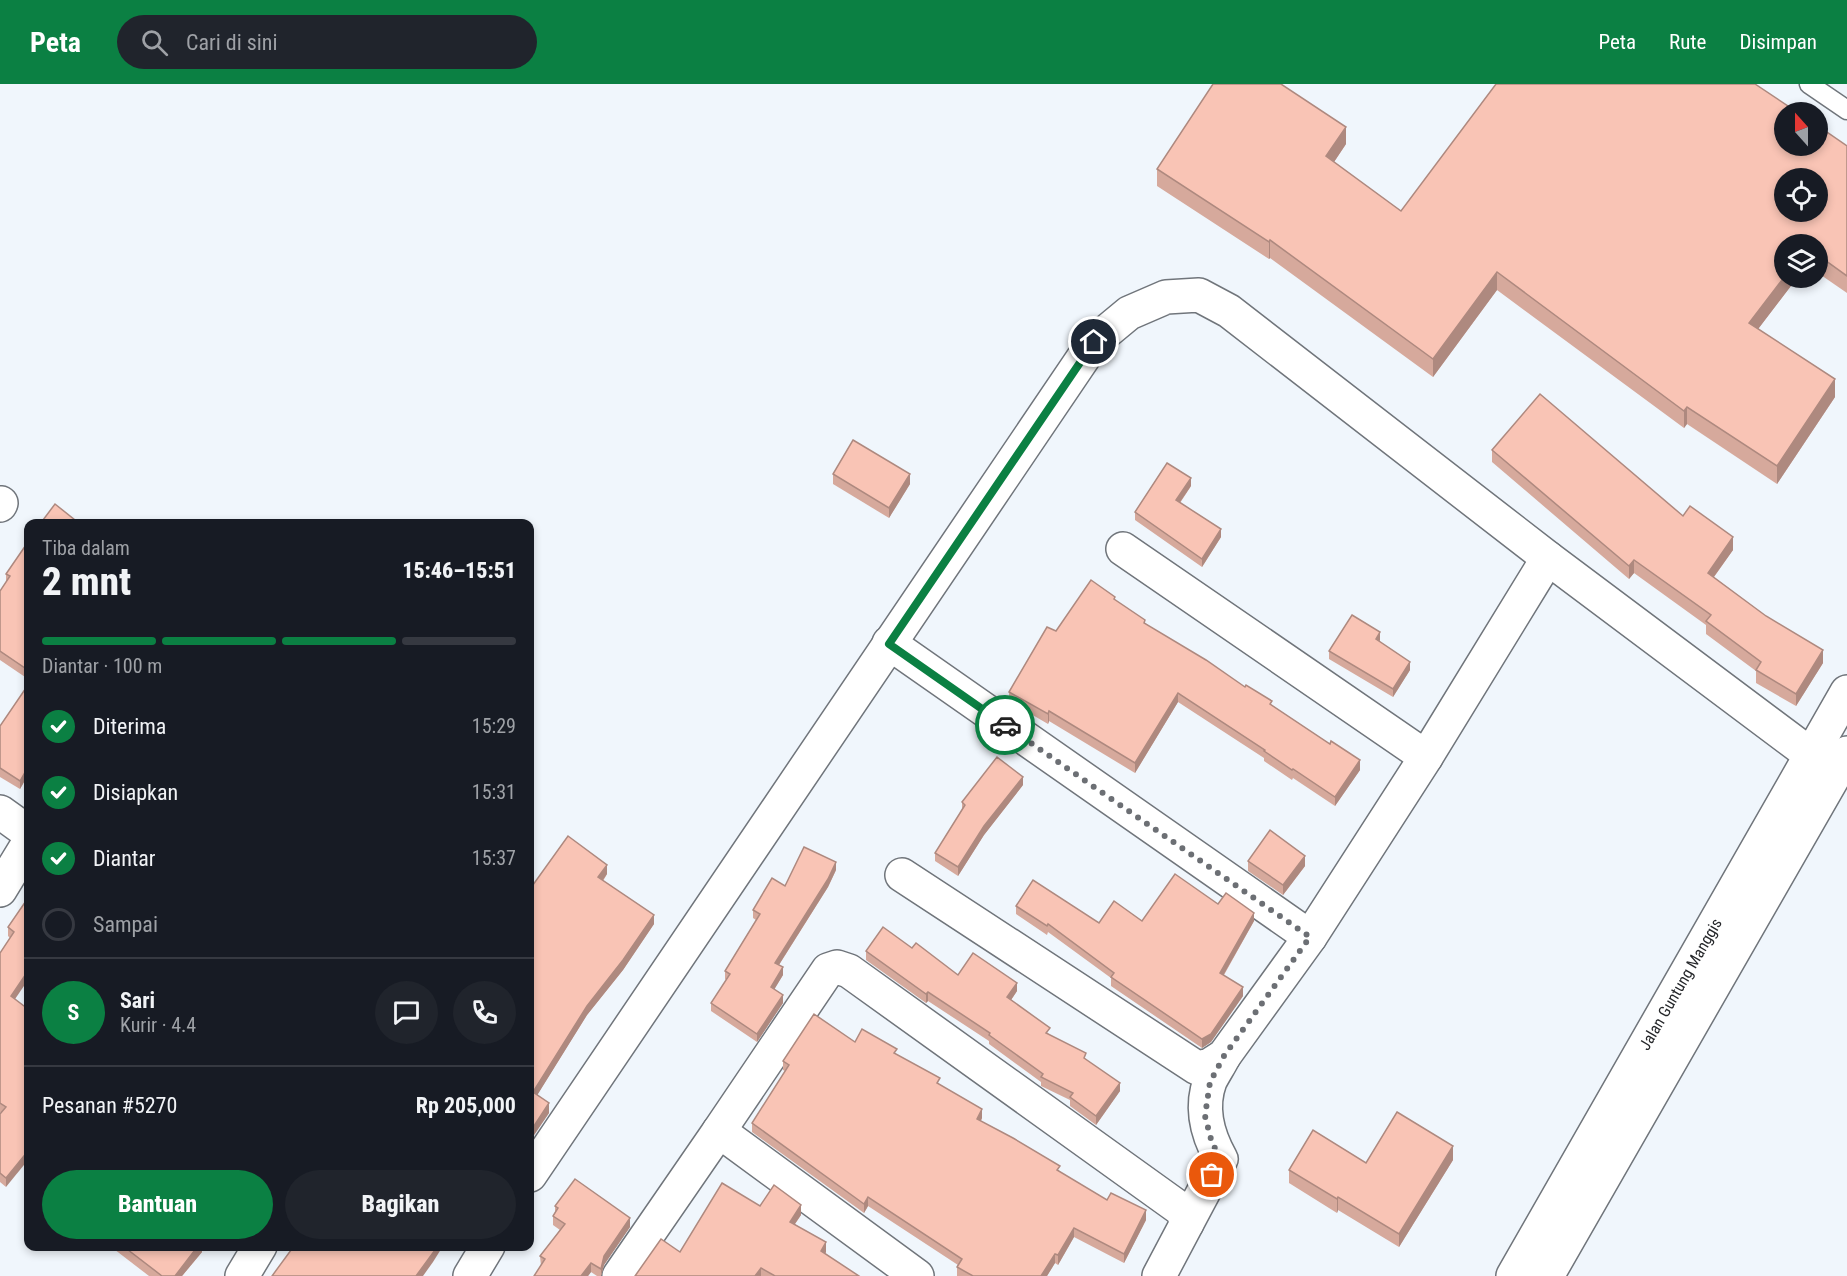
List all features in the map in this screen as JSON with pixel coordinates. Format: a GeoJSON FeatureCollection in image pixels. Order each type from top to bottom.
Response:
{"type":"FeatureCollection","features":[{"type":"Feature","properties":{"kind":"street"},"geometry":{"type":"LineString","coordinates":[[534,1168],[1094,342],[1129,313],[1166,297],[1199,295],[1229,311],[1548,558],[1810,755]]}},
{"type":"Feature","properties":{"kind":"street"},"geometry":{"type":"LineString","coordinates":[[1123,549],[1426,757]]}},
{"type":"Feature","properties":{"kind":"street"},"geometry":{"type":"LineString","coordinates":[[1159,1276],[1221,1159],[1212,1143],[1205,1116],[1210,1082],[1224,1056],[1310,937],[1426,757],[1548,558]]}},
{"type":"Feature","properties":{"kind":"street"},"geometry":{"type":"LineString","coordinates":[[889,644],[1310,937]]}},
{"type":"Feature","properties":{"kind":"street","name":"Jalan Guntung Manggis"},"geometry":{"type":"LineString","coordinates":[[1513,1276],[1847,692]]}},
{"type":"Feature","properties":{"kind":"street","name":"Jalan Guntung Manggis"},"geometry":{"type":"LineString","coordinates":[[1547,1276],[1847,753]]}},
{"type":"Feature","properties":{"kind":"street"},"geometry":{"type":"LineString","coordinates":[[0,812],[24,829]]}},
{"type":"Feature","properties":{"kind":"street"},"geometry":{"type":"LineString","coordinates":[[0,890],[24,851]]}},
{"type":"Feature","properties":{"kind":"street"},"geometry":{"type":"LineString","coordinates":[[902,875],[1197,1068],[1210,1065],[1224,1056]]}},
{"type":"Feature","properties":{"kind":"street"},"geometry":{"type":"LineString","coordinates":[[619,1276],[828,970],[837,967],[849,971],[1182,1210],[1187,1223]]}},
{"type":"Feature","properties":{"kind":"street"},"geometry":{"type":"LineString","coordinates":[[719,1131],[918,1276]]}},
{"type":"Feature","properties":{"kind":"street"},"geometry":{"type":"LineString","coordinates":[[242,1276],[257,1251]]}},
{"type":"Feature","properties":{"kind":"street"},"geometry":{"type":"LineString","coordinates":[[470,1276],[485,1251]]}},
{"type":"Feature","properties":{"kind":"lane"},"geometry":{"type":"LineString","coordinates":[[1809,84],[1847,110]]}},
{"type":"Feature","properties":{"kind":"building"},"geometry":{"type":"Polygon","coordinates":[[[1213,84],[1281,84],[1346,127],[1326,156],[1401,211],[1496,84],[1755,84],[1782,102],[1774,102],[1774,156],[1828,156],[1828,133],[1847,146],[1847,276],[1828,262],[1828,234],[1774,234],[1774,288],[1776,288],[1749,323],[1835,379],[1777,466],[1687,407],[1684,411],[1497,272],[1433,359],[1270,240],[1269,242],[1157,169],[1213,84]]]}},
{"type":"Feature","properties":{"kind":"building"},"geometry":{"type":"Polygon","coordinates":[[[1540,394],[1683,516],[1690,506],[1733,537],[1708,573],[1766,616],[1823,650],[1796,694],[1756,670],[1761,662],[1706,621],[1711,615],[1634,560],[1629,566],[1492,450],[1540,394]]]}},
{"type":"Feature","properties":{"kind":"building"},"geometry":{"type":"Polygon","coordinates":[[[853,440],[910,474],[889,508],[833,474],[853,440]]]}},
{"type":"Feature","properties":{"kind":"building"},"geometry":{"type":"Polygon","coordinates":[[[1167,463],[1191,478],[1176,500],[1221,529],[1202,559],[1135,512],[1167,463]]]}},
{"type":"Feature","properties":{"kind":"building"},"geometry":{"type":"Polygon","coordinates":[[[55,504],[74,519],[44,519],[55,504]]]}},
{"type":"Feature","properties":{"kind":"building"},"geometry":{"type":"Polygon","coordinates":[[[24,548],[24,667],[0,651],[0,591],[10,576],[6,574],[24,548]]]}},
{"type":"Feature","properties":{"kind":"building"},"geometry":{"type":"Polygon","coordinates":[[[1091,580],[1145,620],[1144,623],[1206,660],[1245,687],[1246,685],[1272,701],[1270,704],[1330,744],[1331,741],[1360,760],[1335,797],[1178,693],[1135,763],[1049,711],[1048,714],[1009,692],[1047,627],[1056,631],[1091,580]]]}},
{"type":"Feature","properties":{"kind":"building"},"geometry":{"type":"Polygon","coordinates":[[[1352,615],[1380,632],[1376,639],[1410,662],[1393,689],[1329,651],[1352,615]]]}},
{"type":"Feature","properties":{"kind":"building"},"geometry":{"type":"Polygon","coordinates":[[[24,691],[24,774],[20,781],[0,768],[0,726],[24,691]]]}},
{"type":"Feature","properties":{"kind":"building"},"geometry":{"type":"Polygon","coordinates":[[[997,757],[1023,777],[984,826],[958,867],[935,853],[965,805],[962,802],[997,757]]]}},
{"type":"Feature","properties":{"kind":"building"},"geometry":{"type":"Polygon","coordinates":[[[1270,830],[1305,856],[1283,885],[1248,861],[1270,830]]]}},
{"type":"Feature","properties":{"kind":"building"},"geometry":{"type":"Polygon","coordinates":[[[568,836],[607,865],[598,877],[654,915],[587,1006],[534,1090],[534,883],[568,836]]]}},
{"type":"Feature","properties":{"kind":"building"},"geometry":{"type":"Polygon","coordinates":[[[804,847],[836,862],[828,879],[775,963],[783,967],[771,987],[783,995],[757,1034],[711,1003],[730,974],[725,971],[760,914],[753,910],[772,878],[785,886],[804,847]]]}},
{"type":"Feature","properties":{"kind":"building"},"geometry":{"type":"Polygon","coordinates":[[[1175,874],[1218,904],[1226,893],[1254,913],[1220,973],[1243,987],[1211,1034],[1202,1039],[1111,977],[1114,973],[1048,924],[1047,926],[1016,906],[1033,880],[1099,923],[1114,901],[1142,921],[1175,874]]]}},
{"type":"Feature","properties":{"kind":"building"},"geometry":{"type":"Polygon","coordinates":[[[24,904],[24,977],[11,996],[24,1006],[24,1156],[6,1178],[0,1173],[0,1114],[6,1107],[0,1103],[0,953],[14,932],[8,927],[24,904]]]}},
{"type":"Feature","properties":{"kind":"building"},"geometry":{"type":"Polygon","coordinates":[[[883,927],[912,948],[916,943],[958,975],[973,953],[1017,983],[1007,997],[1050,1028],[1046,1033],[1086,1053],[1084,1058],[1120,1083],[1096,1116],[1070,1097],[1073,1093],[1041,1077],[1043,1074],[989,1035],[990,1033],[928,992],[926,994],[866,951],[883,927]]]}},
{"type":"Feature","properties":{"kind":"building"},"geometry":{"type":"Polygon","coordinates":[[[814,1014],[855,1042],[862,1029],[897,1049],[894,1053],[940,1078],[937,1083],[982,1109],[977,1119],[1060,1166],[1057,1170],[1107,1200],[1111,1193],[1146,1210],[1124,1254],[1074,1228],[1058,1255],[1055,1254],[1041,1276],[973,1276],[957,1267],[962,1259],[868,1197],[864,1204],[752,1123],[789,1065],[783,1061],[814,1014]]]}},
{"type":"Feature","properties":{"kind":"building"},"geometry":{"type":"Polygon","coordinates":[[[534,1093],[549,1103],[534,1126],[534,1093]]]}},
{"type":"Feature","properties":{"kind":"building"},"geometry":{"type":"Polygon","coordinates":[[[1397,1112],[1453,1146],[1399,1234],[1289,1170],[1313,1130],[1366,1163],[1397,1112]]]}},
{"type":"Feature","properties":{"kind":"building"},"geometry":{"type":"Polygon","coordinates":[[[575,1179],[630,1218],[604,1256],[601,1269],[591,1263],[581,1276],[534,1276],[545,1259],[540,1256],[565,1224],[553,1216],[558,1208],[555,1206],[575,1179]]]}},
{"type":"Feature","properties":{"kind":"building"},"geometry":{"type":"Polygon","coordinates":[[[722,1183],[760,1206],[774,1185],[801,1205],[790,1222],[826,1242],[821,1251],[859,1276],[775,1276],[761,1268],[755,1276],[635,1276],[661,1239],[680,1252],[722,1183]]]}},
{"type":"Feature","properties":{"kind":"building"},"geometry":{"type":"Polygon","coordinates":[[[130,1251],[194,1251],[175,1276],[162,1276],[130,1251]]]}},
{"type":"Feature","properties":{"kind":"building"},"geometry":{"type":"Polygon","coordinates":[[[290,1251],[434,1251],[416,1276],[272,1276],[290,1251]]]}},
{"type":"Feature","properties":{"kind":"way so far"},"geometry":{"type":"LineString","coordinates":[[1005,725],[1310,937],[1224,1056],[1210,1082],[1205,1116],[1212,1143],[1221,1159],[1212,1175]]}},
{"type":"Feature","properties":{"kind":"route"},"geometry":{"type":"LineString","coordinates":[[1005,725],[889,644],[1094,342]]}}]}
